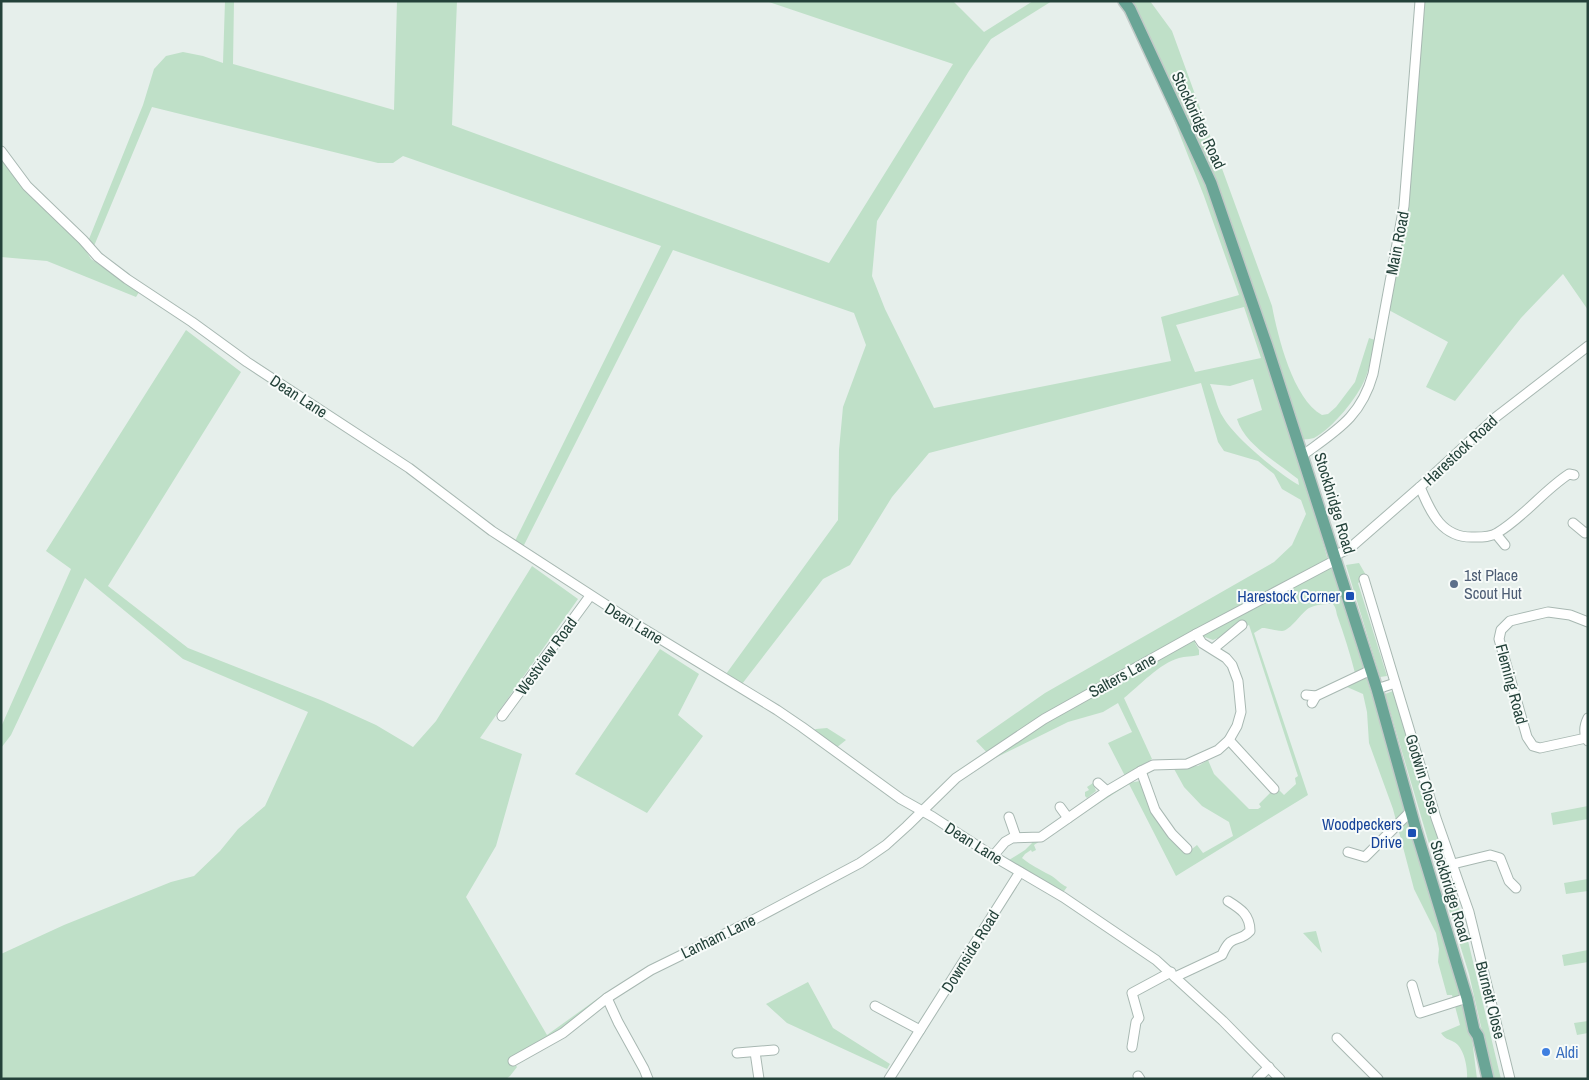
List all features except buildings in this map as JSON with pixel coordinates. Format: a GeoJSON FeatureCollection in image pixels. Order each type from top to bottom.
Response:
{"type":"FeatureCollection","features":[{"type":"Feature","properties":{"kind":"main road","name":"Stockbridge Road"},"geometry":{"type":"LineString","coordinates":[[1124,1],[1130,9],[1211,183],[1303,455],[1377,689],[1467,998],[1474,1030],[1478,1036],[1488,1079]]}},
{"type":"Feature","properties":{"kind":"main road","name":"Stockbridge Road"},"geometry":{"type":"LineString","coordinates":[[1474,1030],[1472,1038],[1481,1079]]}},
{"type":"Feature","properties":{"kind":"street","name":"Main Road"},"geometry":{"type":"LineString","coordinates":[[1303,455],[1352,416],[1364,400],[1373,374],[1404,206],[1420,1]]}},
{"type":"Feature","properties":{"kind":"street","name":"Dean Lane"},"geometry":{"type":"LineString","coordinates":[[1,151],[27,186],[107,264],[247,362],[409,468],[492,531],[549,567],[590,596],[777,710],[810,732],[882,786],[993,856],[1063,896],[1141,949],[1173,974],[1280,1079]]}},
{"type":"Feature","properties":{"kind":"street","name":"Harestock Road"},"geometry":{"type":"LineString","coordinates":[[1335,559],[1420,487],[1496,417],[1588,346]]}},
{"type":"Feature","properties":{"kind":"street"},"geometry":{"type":"LineString","coordinates":[[1420,487],[1437,521],[1451,533],[1467,538],[1486,537],[1496,534],[1526,511],[1554,484],[1569,474],[1574,475]]}},
{"type":"Feature","properties":{"kind":"street"},"geometry":{"type":"LineString","coordinates":[[1573,523],[1585,533],[1588,532]]}},
{"type":"Feature","properties":{"kind":"street"},"geometry":{"type":"LineString","coordinates":[[1496,534],[1505,545]]}},
{"type":"Feature","properties":{"kind":"street","name":"Salters Lane"},"geometry":{"type":"LineString","coordinates":[[922,811],[956,778],[1044,719],[1335,559]]}},
{"type":"Feature","properties":{"kind":"street","name":"Godwin Close"},"geometry":{"type":"LineString","coordinates":[[1363,583],[1452,864]]}},
{"type":"Feature","properties":{"kind":"street","name":"Westview Road"},"geometry":{"type":"LineString","coordinates":[[502,716],[590,596]]}},
{"type":"Feature","properties":{"kind":"street","name":"Fleming Road"},"geometry":{"type":"LineString","coordinates":[[1587,739],[1540,748],[1533,746],[1527,737],[1499,639],[1501,630],[1510,621],[1548,612],[1570,614],[1588,622]]}},
{"type":"Feature","properties":{"kind":"street"},"geometry":{"type":"LineString","coordinates":[[1213,649],[1242,625]]}},
{"type":"Feature","properties":{"kind":"street"},"geometry":{"type":"LineString","coordinates":[[993,856],[1005,842],[1012,838],[1041,837],[1106,791],[1153,765],[1187,764],[1218,750],[1229,740],[1237,726],[1240,712],[1238,682],[1232,665],[1213,649],[1202,643],[1196,634]]}},
{"type":"Feature","properties":{"kind":"street"},"geometry":{"type":"LineString","coordinates":[[1311,698],[1371,670]]}},
{"type":"Feature","properties":{"kind":"street"},"geometry":{"type":"LineString","coordinates":[[1377,689],[1396,683]]}},
{"type":"Feature","properties":{"kind":"street"},"geometry":{"type":"LineString","coordinates":[[1587,739],[1584,725],[1588,718]]}},
{"type":"Feature","properties":{"kind":"street"},"geometry":{"type":"LineString","coordinates":[[1229,740],[1274,789]]}},
{"type":"Feature","properties":{"kind":"street"},"geometry":{"type":"LineString","coordinates":[[1141,771],[1155,810],[1172,834],[1187,849]]}},
{"type":"Feature","properties":{"kind":"street"},"geometry":{"type":"LineString","coordinates":[[1098,783],[1106,791]]}},
{"type":"Feature","properties":{"kind":"street"},"geometry":{"type":"LineString","coordinates":[[1060,807],[1068,818]]}},
{"type":"Feature","properties":{"kind":"street","name":"Lanham Lane"},"geometry":{"type":"LineString","coordinates":[[513,1061],[563,1033],[607,998],[651,970],[860,863],[886,844],[922,811]]}},
{"type":"Feature","properties":{"kind":"street"},"geometry":{"type":"LineString","coordinates":[[1348,852],[1365,857],[1411,811]]}},
{"type":"Feature","properties":{"kind":"street"},"geometry":{"type":"LineString","coordinates":[[1009,817],[1016,837]]}},
{"type":"Feature","properties":{"kind":"street"},"geometry":{"type":"LineString","coordinates":[[1452,864],[1490,855],[1495,856],[1500,858],[1509,885]]}},
{"type":"Feature","properties":{"kind":"street","name":"Burnett Close"},"geometry":{"type":"LineString","coordinates":[[1452,864],[1469,912],[1510,1079]]}},
{"type":"Feature","properties":{"kind":"street","name":"Downside Road"},"geometry":{"type":"LineString","coordinates":[[889,1079],[1020,872]]}},
{"type":"Feature","properties":{"kind":"street"},"geometry":{"type":"LineString","coordinates":[[1132,1047],[1136,1022],[1139,1018],[1132,993],[1173,974],[1222,955],[1226,945],[1233,939],[1245,936],[1250,931],[1250,923],[1246,914],[1228,901]]}},
{"type":"Feature","properties":{"kind":"street"},"geometry":{"type":"LineString","coordinates":[[1412,985],[1420,1012],[1467,998]]}},
{"type":"Feature","properties":{"kind":"street"},"geometry":{"type":"LineString","coordinates":[[607,998],[648,1079]]}},
{"type":"Feature","properties":{"kind":"street"},"geometry":{"type":"LineString","coordinates":[[875,1006],[920,1030]]}},
{"type":"Feature","properties":{"kind":"street"},"geometry":{"type":"LineString","coordinates":[[1337,1038],[1378,1079]]}},
{"type":"Feature","properties":{"kind":"street"},"geometry":{"type":"LineString","coordinates":[[737,1054],[774,1050]]}},
{"type":"Feature","properties":{"kind":"street"},"geometry":{"type":"LineString","coordinates":[[755,1052],[759,1079]]}},
{"type":"Feature","properties":{"kind":"street"},"geometry":{"type":"LineString","coordinates":[[1257,1079],[1269,1067]]}},
{"type":"Feature","properties":{"kind":"green space"},"geometry":{"type":"Polygon","coordinates":[[[225,1],[234,1],[233,64],[394,110],[397,1],[457,1],[452,125],[829,263],[953,64],[766,1],[953,1],[984,32],[1033,1],[1052,1],[991,39],[969,71],[877,221],[872,276],[885,309],[934,408],[1171,361],[1161,317],[1239,295],[1204,196],[1130,9],[1123,1],[1150,1],[1172,31],[1272,306],[1288,366],[1303,396],[1312,407],[1322,415],[1328,414],[1336,407],[1355,382],[1369,338],[1375,340],[1365,379],[1351,403],[1329,428],[1321,434],[1314,438],[1295,441],[1327,557],[1385,737],[1448,948],[1471,1031],[1477,1079],[1467,1079],[1467,1069],[1463,1053],[1454,1042],[1445,1038],[1441,1033],[1460,1025],[1452,995],[1447,995],[1438,962],[1439,949],[1436,933],[1414,889],[1393,809],[1369,743],[1367,712],[1363,694],[1347,687],[1345,677],[1355,673],[1333,604],[1309,608],[1285,630],[1262,628],[1254,633],[1308,795],[1176,876],[1129,784],[1034,845],[1036,850],[1032,852],[1031,850],[1022,858],[1067,887],[1062,894],[1009,860],[1025,850],[1032,843],[1032,839],[1128,783],[1140,781],[1187,853],[1197,845],[1203,853],[1233,836],[1229,822],[1202,806],[1184,787],[1173,767],[1198,766],[1208,760],[1214,774],[1249,809],[1261,807],[1259,804],[1276,787],[1284,795],[1296,784],[1295,778],[1298,776],[1249,625],[1213,640],[1202,636],[1195,643],[1199,650],[1199,655],[1179,658],[1164,665],[1124,698],[1152,759],[1125,776],[1108,743],[1132,732],[1118,703],[1103,712],[1068,722],[993,759],[976,741],[1045,693],[1274,562],[1292,545],[1306,514],[1301,500],[1282,489],[1274,474],[1258,461],[1224,451],[1218,442],[1201,383],[929,453],[892,497],[850,565],[823,579],[742,684],[726,674],[838,520],[839,450],[843,407],[866,345],[854,313],[673,250],[523,547],[515,541],[661,246],[403,156],[393,163],[378,163],[152,107],[94,246],[89,239],[143,105],[154,69],[166,56],[183,52],[223,63],[225,1]],[[1244,307],[1176,325],[1195,372],[1261,358],[1244,307]],[[1253,379],[1230,386],[1210,384],[1221,413],[1237,435],[1269,464],[1299,485],[1298,479],[1254,445],[1241,428],[1237,419],[1262,410],[1253,379]]]}},
{"type":"Feature","properties":{"kind":"green space"},"geometry":{"type":"Polygon","coordinates":[[[1422,1],[1588,1],[1588,310],[1563,274],[1521,318],[1455,401],[1426,387],[1448,342],[1385,308],[1404,206],[1422,1]]]}},
{"type":"Feature","properties":{"kind":"green space"},"geometry":{"type":"Polygon","coordinates":[[[1,159],[24,190],[83,246],[91,259],[139,292],[136,297],[47,261],[1,257],[1,159]]]}},
{"type":"Feature","properties":{"kind":"green space"},"geometry":{"type":"Polygon","coordinates":[[[186,330],[241,372],[108,586],[188,648],[323,701],[376,725],[413,747],[436,721],[532,566],[578,599],[480,738],[522,754],[496,846],[466,897],[547,1035],[604,994],[607,998],[563,1033],[513,1061],[517,1067],[506,1079],[1,1079],[1,954],[64,925],[171,882],[194,876],[220,851],[238,829],[265,806],[308,712],[183,659],[85,578],[11,735],[1,748],[1,727],[71,569],[46,551],[186,330]]]}},
{"type":"Feature","properties":{"kind":"green space"},"geometry":{"type":"Polygon","coordinates":[[[1359,563],[1367,577],[1358,583],[1387,676],[1380,677],[1346,565],[1359,563]]]}},
{"type":"Feature","properties":{"kind":"green space"},"geometry":{"type":"Polygon","coordinates":[[[660,649],[699,674],[678,715],[703,736],[647,813],[575,774],[660,649]]]}},
{"type":"Feature","properties":{"kind":"green space"},"geometry":{"type":"Polygon","coordinates":[[[1393,691],[1464,924],[1501,1079],[1493,1079],[1469,974],[1385,694],[1393,691]]]}},
{"type":"Feature","properties":{"kind":"green space"},"geometry":{"type":"Polygon","coordinates":[[[827,728],[846,740],[836,748],[813,731],[827,728]]]}},
{"type":"Feature","properties":{"kind":"green space"},"geometry":{"type":"Polygon","coordinates":[[[1093,783],[1096,791],[1087,798],[1085,792],[1089,790],[1087,787],[1093,783]]]}},
{"type":"Feature","properties":{"kind":"green space"},"geometry":{"type":"Polygon","coordinates":[[[1588,806],[1588,819],[1553,825],[1551,813],[1588,806]]]}},
{"type":"Feature","properties":{"kind":"green space"},"geometry":{"type":"Polygon","coordinates":[[[1588,879],[1588,891],[1566,894],[1564,883],[1588,879]]]}},
{"type":"Feature","properties":{"kind":"green space"},"geometry":{"type":"Polygon","coordinates":[[[1316,931],[1322,953],[1303,933],[1316,931]]]}},
{"type":"Feature","properties":{"kind":"green space"},"geometry":{"type":"Polygon","coordinates":[[[1588,950],[1588,962],[1564,966],[1562,955],[1588,950]]]}},
{"type":"Feature","properties":{"kind":"green space"},"geometry":{"type":"Polygon","coordinates":[[[808,982],[833,1028],[890,1064],[887,1069],[787,1023],[766,1004],[808,982]]]}},
{"type":"Feature","properties":{"kind":"green space"},"geometry":{"type":"Polygon","coordinates":[[[1588,1021],[1588,1033],[1577,1035],[1574,1023],[1588,1021]]]}},
{"type":"Feature","properties":{"kind":"place","name":"1st Place Scout Hut"},"geometry":{"type":"Point","coordinates":[1454,584]}},
{"type":"Feature","properties":{"kind":"place","name":"Harestock Corner"},"geometry":{"type":"Point","coordinates":[1350,596]}},
{"type":"Feature","properties":{"kind":"place","name":"Woodpeckers Drive"},"geometry":{"type":"Point","coordinates":[1412,833]}},
{"type":"Feature","properties":{"kind":"place","name":"Aldi"},"geometry":{"type":"Point","coordinates":[1546,1052]}}]}
